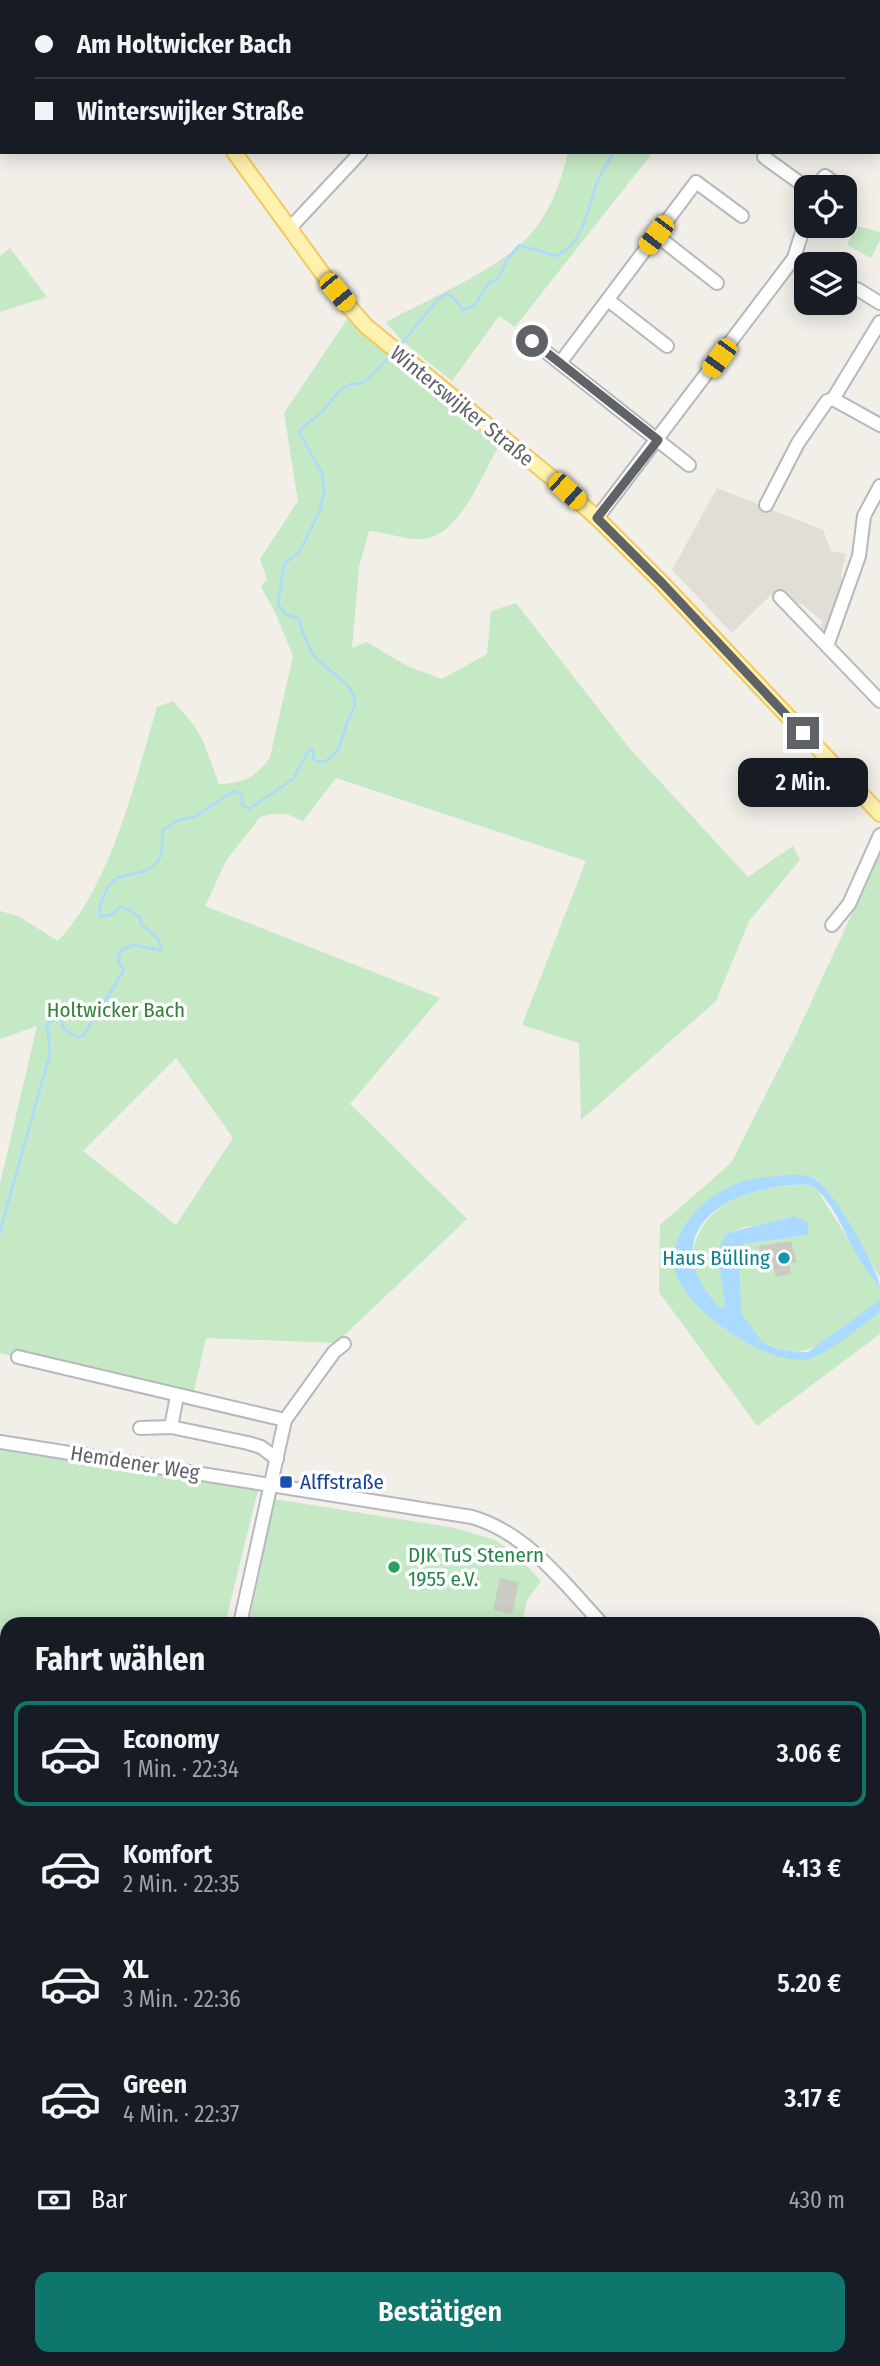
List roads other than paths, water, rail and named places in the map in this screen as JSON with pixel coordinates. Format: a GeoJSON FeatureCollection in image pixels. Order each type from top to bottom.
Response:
{"type":"FeatureCollection","features":[{"type":"Feature","properties":{"kind":"main road","name":"Winterswijker Straße"},"geometry":{"type":"LineString","coordinates":[[235,154],[337,292],[388,347],[552,478],[597,518],[880,814]]}},
{"type":"Feature","properties":{"kind":"street"},"geometry":{"type":"LineString","coordinates":[[290,228],[359,154]]}},
{"type":"Feature","properties":{"kind":"street"},"geometry":{"type":"LineString","coordinates":[[764,156],[794,178]]}},
{"type":"Feature","properties":{"kind":"street"},"geometry":{"type":"LineString","coordinates":[[560,363],[696,182],[741,216]]}},
{"type":"Feature","properties":{"kind":"street"},"geometry":{"type":"LineString","coordinates":[[656,235],[717,283]]}},
{"type":"Feature","properties":{"kind":"street"},"geometry":{"type":"LineString","coordinates":[[597,518],[794,258],[800,238]]}},
{"type":"Feature","properties":{"kind":"street"},"geometry":{"type":"LineString","coordinates":[[857,289],[880,303]]}},
{"type":"Feature","properties":{"kind":"street"},"geometry":{"type":"LineString","coordinates":[[608,300],[667,346]]}},
{"type":"Feature","properties":{"kind":"street"},"geometry":{"type":"LineString","coordinates":[[766,505],[798,443],[827,401],[833,399],[880,322]]}},
{"type":"Feature","properties":{"kind":"street"},"geometry":{"type":"LineString","coordinates":[[532,341],[689,465]]}},
{"type":"Feature","properties":{"kind":"street"},"geometry":{"type":"LineString","coordinates":[[833,399],[880,425]]}},
{"type":"Feature","properties":{"kind":"street"},"geometry":{"type":"LineString","coordinates":[[827,646],[859,556],[864,516],[880,486]]}},
{"type":"Feature","properties":{"kind":"street"},"geometry":{"type":"LineString","coordinates":[[779,597],[880,701]]}},
{"type":"Feature","properties":{"kind":"street"},"geometry":{"type":"LineString","coordinates":[[832,925],[849,904],[880,835]]}},
{"type":"Feature","properties":{"kind":"street"},"geometry":{"type":"LineString","coordinates":[[242,1617],[285,1420],[334,1352],[344,1344]]}},
{"type":"Feature","properties":{"kind":"street"},"geometry":{"type":"LineString","coordinates":[[18,1357],[285,1420]]}},
{"type":"Feature","properties":{"kind":"street","name":"Hemdener Weg"},"geometry":{"type":"LineString","coordinates":[[172,1427],[177,1396]]}},
{"type":"Feature","properties":{"kind":"street","name":"Hemdener Weg"},"geometry":{"type":"LineString","coordinates":[[140,1428],[172,1427],[248,1443],[261,1447],[277,1459]]}},
{"type":"Feature","properties":{"kind":"street","name":"Hemdener Weg"},"geometry":{"type":"LineString","coordinates":[[0,1443],[472,1517],[510,1532],[595,1617]]}},
{"type":"Feature","properties":{"kind":"water"},"geometry":{"type":"Polygon","coordinates":[[[788,1175],[812,1178],[826,1190],[865,1250],[880,1289],[861,1262],[833,1209],[810,1185],[781,1186],[754,1192],[729,1202],[709,1216],[697,1233],[693,1255],[699,1279],[719,1307],[723,1307],[725,1303],[719,1257],[727,1233],[795,1216],[808,1223],[808,1235],[744,1244],[739,1251],[741,1313],[760,1339],[776,1348],[808,1352],[880,1300],[880,1312],[835,1346],[809,1359],[773,1355],[732,1334],[713,1320],[684,1289],[676,1274],[674,1259],[682,1230],[691,1217],[714,1195],[746,1180],[788,1175]]]}},
{"type":"Feature","properties":{"kind":"waterway","name":"Holtwicker Bach"},"geometry":{"type":"LineString","coordinates":[[398,348],[438,299],[446,294],[453,297],[463,310],[474,306],[489,283],[498,279],[507,260],[519,245],[556,256],[567,249],[580,232],[595,187],[613,154]]}},
{"type":"Feature","properties":{"kind":"waterway","name":"Holtwicker Bach"},"geometry":{"type":"LineString","coordinates":[[0,1232],[50,1053],[47,1024],[57,1017],[61,1018],[64,1029],[77,1037],[84,1035],[124,970],[118,962],[121,950],[133,945],[159,950],[161,948],[159,940],[141,924],[140,917],[121,906],[111,915],[100,917],[101,903],[109,885],[122,876],[143,872],[157,862],[162,850],[163,830],[178,820],[194,817],[234,791],[242,795],[242,805],[249,809],[293,779],[309,750],[313,750],[314,760],[323,762],[334,755],[340,745],[354,708],[353,694],[349,687],[313,654],[299,619],[285,614],[278,604],[284,564],[300,551],[319,512],[324,493],[322,473],[300,434],[301,429],[323,411],[339,391],[350,384],[364,383],[391,355]]}},
{"type":"Feature","properties":{"kind":"place","name":"Haus Bülling"},"geometry":{"type":"Point","coordinates":[784,1258]}},
{"type":"Feature","properties":{"kind":"place","name":"Alffstraße"},"geometry":{"type":"Point","coordinates":[286,1482]}},
{"type":"Feature","properties":{"kind":"place","name":"DJK TuS Stenern 1955 e.V."},"geometry":{"type":"Point","coordinates":[394,1567]}}]}
